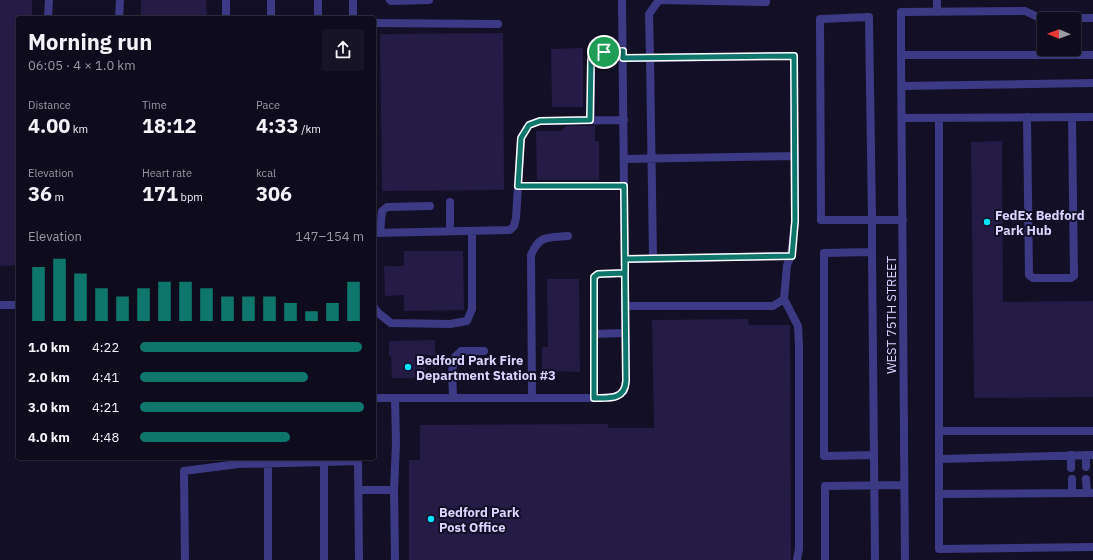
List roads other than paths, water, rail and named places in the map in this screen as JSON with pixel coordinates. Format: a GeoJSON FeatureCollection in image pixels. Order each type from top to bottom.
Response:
{"type":"FeatureCollection","features":[{"type":"Feature","properties":{"kind":"street"},"geometry":{"type":"LineString","coordinates":[[48,0],[48,16]]}},
{"type":"Feature","properties":{"kind":"street"},"geometry":{"type":"LineString","coordinates":[[119,16],[120,0]]}},
{"type":"Feature","properties":{"kind":"street"},"geometry":{"type":"LineString","coordinates":[[226,0],[226,16]]}},
{"type":"Feature","properties":{"kind":"street"},"geometry":{"type":"LineString","coordinates":[[271,0],[271,16]]}},
{"type":"Feature","properties":{"kind":"street"},"geometry":{"type":"LineString","coordinates":[[318,0],[318,16]]}},
{"type":"Feature","properties":{"kind":"street"},"geometry":{"type":"LineString","coordinates":[[353,0],[353,16]]}},
{"type":"Feature","properties":{"kind":"street"},"geometry":{"type":"LineString","coordinates":[[390,0],[429,0]]}},
{"type":"Feature","properties":{"kind":"street"},"geometry":{"type":"LineString","coordinates":[[376,398],[594,398],[615,397],[624,391],[626,381],[622,0]]}},
{"type":"Feature","properties":{"kind":"street"},"geometry":{"type":"LineString","coordinates":[[652,258],[649,14],[659,0],[766,2],[766,0]]}},
{"type":"Feature","properties":{"kind":"street"},"geometry":{"type":"LineString","coordinates":[[937,0],[937,12],[1025,11],[1040,18],[1093,18]]}},
{"type":"Feature","properties":{"kind":"street","name":"WEST 75TH STREET"},"geometry":{"type":"LineString","coordinates":[[905,560],[903,220],[905,118],[901,70],[901,12],[937,12]]}},
{"type":"Feature","properties":{"kind":"street"},"geometry":{"type":"LineString","coordinates":[[875,560],[872,220],[869,18],[820,19],[822,220],[872,220],[903,220]]}},
{"type":"Feature","properties":{"kind":"street"},"geometry":{"type":"LineString","coordinates":[[376,23],[498,24]]}},
{"type":"Feature","properties":{"kind":"street"},"geometry":{"type":"LineString","coordinates":[[590,120],[592,55],[623,54],[650,58],[794,56],[795,221],[792,256],[787,265],[784,299],[798,326],[799,346],[799,549],[797,560]]}},
{"type":"Feature","properties":{"kind":"street"},"geometry":{"type":"LineString","coordinates":[[901,56],[1093,55]]}},
{"type":"Feature","properties":{"kind":"street"},"geometry":{"type":"LineString","coordinates":[[902,86],[1093,83]]}},
{"type":"Feature","properties":{"kind":"street"},"geometry":{"type":"LineString","coordinates":[[1027,117],[1030,275],[1033,278],[1071,278],[1074,276],[1072,117]]}},
{"type":"Feature","properties":{"kind":"street"},"geometry":{"type":"LineString","coordinates":[[905,118],[1093,117]]}},
{"type":"Feature","properties":{"kind":"street"},"geometry":{"type":"LineString","coordinates":[[940,118],[939,549],[1093,547]]}},
{"type":"Feature","properties":{"kind":"street"},"geometry":{"type":"LineString","coordinates":[[430,206],[387,207],[382,211],[377,233],[510,230],[514,226],[516,218],[521,138],[529,125],[540,121],[624,120]]}},
{"type":"Feature","properties":{"kind":"street"},"geometry":{"type":"LineString","coordinates":[[624,159],[795,156]]}},
{"type":"Feature","properties":{"kind":"street"},"geometry":{"type":"LineString","coordinates":[[518,186],[624,186]]}},
{"type":"Feature","properties":{"kind":"street"},"geometry":{"type":"LineString","coordinates":[[450,202],[450,231]]}},
{"type":"Feature","properties":{"kind":"street"},"geometry":{"type":"LineString","coordinates":[[376,310],[391,323],[450,324],[466,321],[472,309],[472,231]]}},
{"type":"Feature","properties":{"kind":"street"},"geometry":{"type":"LineString","coordinates":[[532,398],[531,255],[539,241],[544,238],[568,236]]}},
{"type":"Feature","properties":{"kind":"street"},"geometry":{"type":"LineString","coordinates":[[872,252],[824,253],[824,456],[874,455]]}},
{"type":"Feature","properties":{"kind":"street"},"geometry":{"type":"LineString","coordinates":[[625,259],[792,256]]}},
{"type":"Feature","properties":{"kind":"street"},"geometry":{"type":"LineString","coordinates":[[594,398],[594,277],[598,274],[625,273]]}},
{"type":"Feature","properties":{"kind":"street"},"geometry":{"type":"LineString","coordinates":[[625,306],[773,306],[784,299]]}},
{"type":"Feature","properties":{"kind":"street"},"geometry":{"type":"LineString","coordinates":[[0,305],[16,305]]}},
{"type":"Feature","properties":{"kind":"street"},"geometry":{"type":"LineString","coordinates":[[594,334],[625,333]]}},
{"type":"Feature","properties":{"kind":"street"},"geometry":{"type":"LineString","coordinates":[[453,398],[452,371],[455,357],[461,351],[484,351]]}},
{"type":"Feature","properties":{"kind":"street"},"geometry":{"type":"LineString","coordinates":[[395,398],[395,560]]}},
{"type":"Feature","properties":{"kind":"street"},"geometry":{"type":"LineString","coordinates":[[939,431],[1093,431]]}},
{"type":"Feature","properties":{"kind":"street"},"geometry":{"type":"LineString","coordinates":[[1071,455],[1071,468]]}},
{"type":"Feature","properties":{"kind":"street"},"geometry":{"type":"LineString","coordinates":[[939,459],[1090,455],[1086,467]]}},
{"type":"Feature","properties":{"kind":"street"},"geometry":{"type":"LineString","coordinates":[[185,560],[184,471],[238,464],[347,460]]}},
{"type":"Feature","properties":{"kind":"street"},"geometry":{"type":"LineString","coordinates":[[358,460],[359,560]]}},
{"type":"Feature","properties":{"kind":"street"},"geometry":{"type":"LineString","coordinates":[[324,462],[324,560]]}},
{"type":"Feature","properties":{"kind":"street"},"geometry":{"type":"LineString","coordinates":[[268,464],[268,560]]}},
{"type":"Feature","properties":{"kind":"street"},"geometry":{"type":"LineString","coordinates":[[1072,479],[1072,493]]}},
{"type":"Feature","properties":{"kind":"street"},"geometry":{"type":"LineString","coordinates":[[939,494],[1090,493],[1086,479]]}},
{"type":"Feature","properties":{"kind":"street"},"geometry":{"type":"LineString","coordinates":[[825,560],[825,486],[904,485]]}},
{"type":"Feature","properties":{"kind":"street"},"geometry":{"type":"LineString","coordinates":[[359,490],[394,490]]}},
{"type":"Feature","properties":{"kind":"place","name":"FedEx Bedford Park Hub"},"geometry":{"type":"Point","coordinates":[987,222]}},
{"type":"Feature","properties":{"kind":"place","name":"Bedford Park Fire Department Station #3"},"geometry":{"type":"Point","coordinates":[408,367]}},
{"type":"Feature","properties":{"kind":"place","name":"Bedford Park Post Office"},"geometry":{"type":"Point","coordinates":[431,519]}}]}
